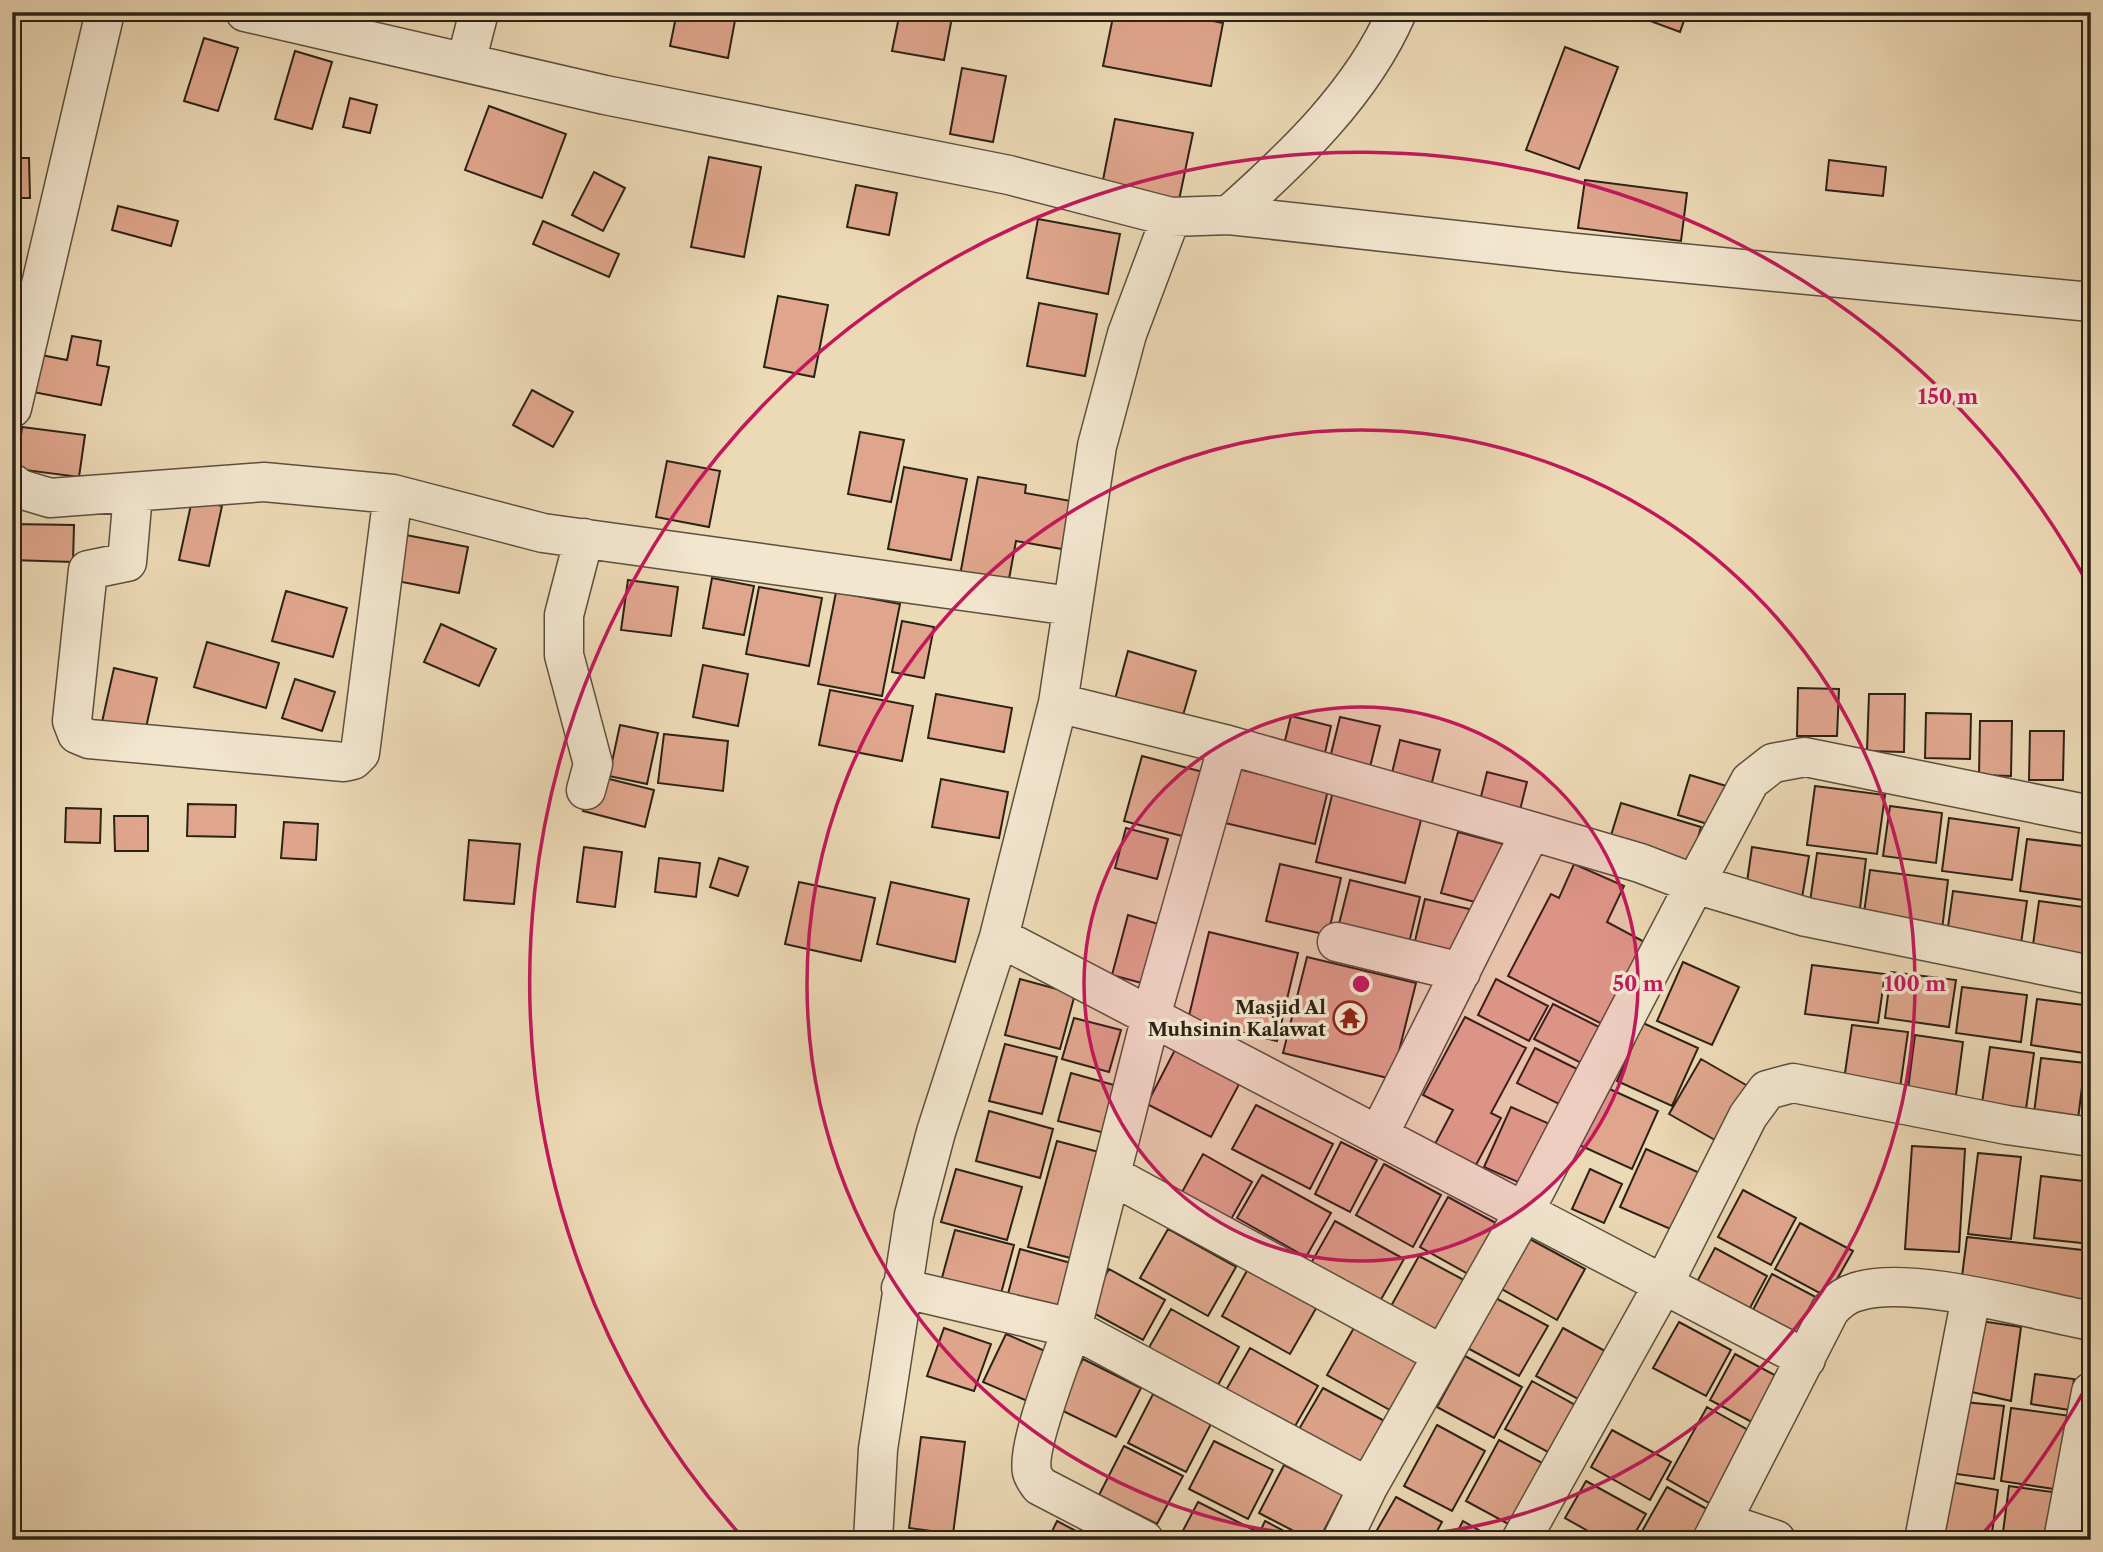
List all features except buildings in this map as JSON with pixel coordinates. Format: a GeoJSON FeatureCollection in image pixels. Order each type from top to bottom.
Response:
{"type":"FeatureCollection","features":[{"type":"Feature","properties":{"kind":"street"},"geometry":{"type":"LineString","coordinates":[[12,408],[105,12]]}},
{"type":"Feature","properties":{"kind":"street"},"geometry":{"type":"LineString","coordinates":[[245,12],[605,95],[1009,175],[1171,217],[1229,215],[1588,254],[2091,302]]}},
{"type":"Feature","properties":{"kind":"street"},"geometry":{"type":"LineString","coordinates":[[466,62],[479,12]]}},
{"type":"Feature","properties":{"kind":"street"},"geometry":{"type":"LineString","coordinates":[[1229,215],[1289,162],[1357,80],[1397,12]]}},
{"type":"Feature","properties":{"kind":"street"},"geometry":{"type":"LineString","coordinates":[[873,1540],[878,1449],[914,1215],[936,1132],[999,937],[1058,703],[1097,446],[1127,334],[1171,217]]}},
{"type":"Feature","properties":{"kind":"street"},"geometry":{"type":"LineString","coordinates":[[12,483],[20,489],[50,498],[133,494],[264,482],[393,494],[543,533],[1071,606]]}},
{"type":"Feature","properties":{"kind":"street"},"geometry":{"type":"LineString","coordinates":[[133,494],[127,562],[89,570],[72,721],[77,734],[89,739],[344,762],[354,760],[360,753],[393,494]]}},
{"type":"Feature","properties":{"kind":"street"},"geometry":{"type":"LineString","coordinates":[[584,538],[564,615],[564,642],[577,710],[593,764],[586,790]]}},
{"type":"Feature","properties":{"kind":"street"},"geometry":{"type":"LineString","coordinates":[[1058,703],[1228,745],[1531,831],[1806,917],[2091,975]]}},
{"type":"Feature","properties":{"kind":"street"},"geometry":{"type":"LineString","coordinates":[[1144,1540],[1040,1486],[1032,1474],[1031,1457],[1072,1328],[1151,1016],[1228,745]]}},
{"type":"Feature","properties":{"kind":"street"},"geometry":{"type":"LineString","coordinates":[[1342,1540],[1441,1354],[1525,1210],[1695,884],[1729,825],[1750,780],[1773,763],[1805,757],[2091,815]]}},
{"type":"Feature","properties":{"kind":"street"},"geometry":{"type":"LineString","coordinates":[[1379,1134],[1531,831]]}},
{"type":"Feature","properties":{"kind":"street"},"geometry":{"type":"LineString","coordinates":[[999,937],[1806,1359]]}},
{"type":"Feature","properties":{"kind":"street"},"geometry":{"type":"LineString","coordinates":[[1337,942],[1461,972]]}},
{"type":"Feature","properties":{"kind":"street"},"geometry":{"type":"LineString","coordinates":[[1521,1540],[1663,1285],[1748,1116],[1767,1090],[1793,1083],[2007,1125],[2091,1138]]}},
{"type":"Feature","properties":{"kind":"street"},"geometry":{"type":"LineString","coordinates":[[1111,1175],[1441,1354]]}},
{"type":"Feature","properties":{"kind":"street"},"geometry":{"type":"LineString","coordinates":[[1776,1540],[1717,1531],[1830,1311],[1840,1299],[1857,1291],[1923,1286],[2091,1321]]}},
{"type":"Feature","properties":{"kind":"street"},"geometry":{"type":"LineString","coordinates":[[901,1287],[1072,1328],[1368,1487]]}},
{"type":"Feature","properties":{"kind":"street"},"geometry":{"type":"LineString","coordinates":[[1924,1540],[1971,1297]]}},
{"type":"Feature","properties":{"kind":"street"},"geometry":{"type":"LineString","coordinates":[[2063,1540],[2091,1392]]}},
{"type":"Feature","properties":{"kind":"place","name":"Masjid Al Muhsinin Kalawat"},"geometry":{"type":"Point","coordinates":[1350,1018]}}]}
